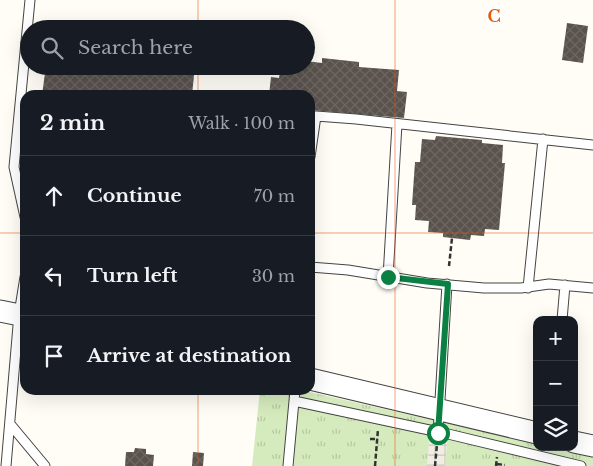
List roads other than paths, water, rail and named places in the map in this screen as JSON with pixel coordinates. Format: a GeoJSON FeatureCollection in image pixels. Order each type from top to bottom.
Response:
{"type":"FeatureCollection","features":[{"type":"Feature","properties":{"kind":"street"},"geometry":{"type":"LineString","coordinates":[[315,380],[533,432]]}},
{"type":"Feature","properties":{"kind":"street"},"geometry":{"type":"LineString","coordinates":[[578,443],[593,446]]}},
{"type":"Feature","properties":{"kind":"lane"},"geometry":{"type":"LineString","coordinates":[[28,20],[30,0]]}},
{"type":"Feature","properties":{"kind":"lane"},"geometry":{"type":"LineString","coordinates":[[21,90],[23,75]]}},
{"type":"Feature","properties":{"kind":"lane"},"geometry":{"type":"LineString","coordinates":[[20,104],[14,167],[20,194]]}},
{"type":"Feature","properties":{"kind":"lane"},"geometry":{"type":"LineString","coordinates":[[315,123],[316,116],[593,145]]}},
{"type":"Feature","properties":{"kind":"lane"},"geometry":{"type":"LineString","coordinates":[[388,277],[397,124]]}},
{"type":"Feature","properties":{"kind":"lane"},"geometry":{"type":"LineString","coordinates":[[528,288],[543,140]]}},
{"type":"Feature","properties":{"kind":"lane"},"geometry":{"type":"LineString","coordinates":[[315,267],[484,288],[528,288],[549,284],[593,288]]}},
{"type":"Feature","properties":{"kind":"lane"},"geometry":{"type":"LineString","coordinates":[[438,433],[440,376],[448,284]]}},
{"type":"Feature","properties":{"kind":"lane"},"geometry":{"type":"LineString","coordinates":[[562,316],[565,285]]}},
{"type":"Feature","properties":{"kind":"lane"},"geometry":{"type":"LineString","coordinates":[[6,466],[10,424],[15,314],[20,296]]}},
{"type":"Feature","properties":{"kind":"lane"},"geometry":{"type":"LineString","coordinates":[[288,466],[295,395]]}},
{"type":"Feature","properties":{"kind":"lane"},"geometry":{"type":"LineString","coordinates":[[294,401],[581,466]]}},
{"type":"Feature","properties":{"kind":"lane"},"geometry":{"type":"LineString","coordinates":[[10,424],[44,466]]}}]}
